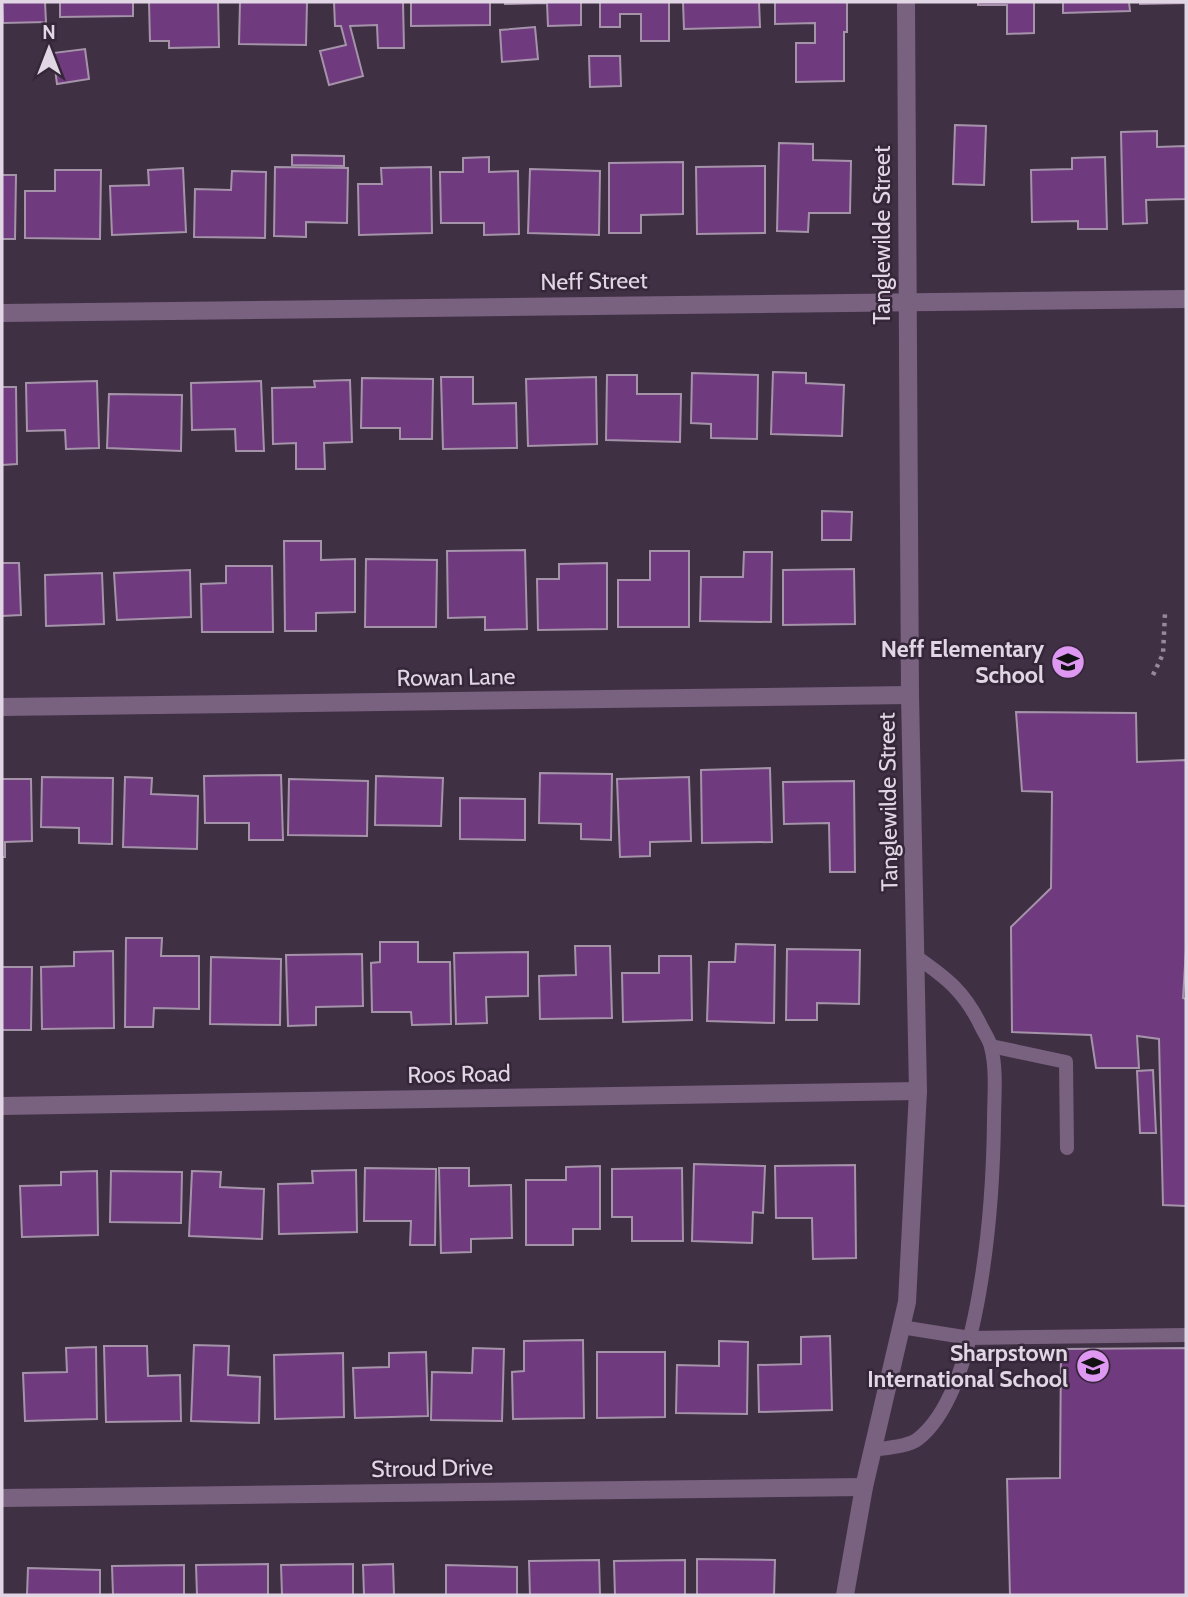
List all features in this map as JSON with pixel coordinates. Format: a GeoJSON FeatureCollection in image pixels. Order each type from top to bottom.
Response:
{"type":"FeatureCollection","features":[{"type":"Feature","properties":{"kind":"street","name":"Tanglewilde Street"},"geometry":{"type":"LineString","coordinates":[[845,1595],[864,1487],[907,1302],[918,1091],[911,695],[906,2]]}},
{"type":"Feature","properties":{"kind":"street","name":"Neff Street"},"geometry":{"type":"LineString","coordinates":[[2,313],[1186,299]]}},
{"type":"Feature","properties":{"kind":"street","name":"Rowan Lane"},"geometry":{"type":"LineString","coordinates":[[2,707],[911,695]]}},
{"type":"Feature","properties":{"kind":"street","name":"Roos Road"},"geometry":{"type":"LineString","coordinates":[[2,1106],[918,1091]]}},
{"type":"Feature","properties":{"kind":"street","name":"Stroud Drive"},"geometry":{"type":"LineString","coordinates":[[2,1498],[864,1487]]}},
{"type":"Feature","properties":{"kind":"lane"},"geometry":{"type":"LineString","coordinates":[[872,1450],[916,1441],[934,1423],[951,1395],[970,1338],[985,1253],[993,1174],[995,1090],[991,1046],[971,1005],[946,977],[915,956]]}},
{"type":"Feature","properties":{"kind":"lane"},"geometry":{"type":"LineString","coordinates":[[991,1046],[1066,1062],[1067,1148]]}},
{"type":"Feature","properties":{"kind":"lane"},"geometry":{"type":"LineString","coordinates":[[901,1327],[970,1338],[1186,1335]]}},
{"type":"Feature","properties":{"kind":"path"},"geometry":{"type":"LineString","coordinates":[[1153,675],[1163,654],[1165,613]]}},
{"type":"Feature","properties":{"kind":"building"},"geometry":{"type":"Polygon","coordinates":[[[2,2],[45,2],[46,22],[3,23],[2,2]]]}},
{"type":"Feature","properties":{"kind":"building"},"geometry":{"type":"Polygon","coordinates":[[[60,2],[133,2],[133,16],[60,17],[60,2]]]}},
{"type":"Feature","properties":{"kind":"building"},"geometry":{"type":"Polygon","coordinates":[[[149,2],[218,2],[219,47],[169,48],[169,41],[150,41],[149,2]]]}},
{"type":"Feature","properties":{"kind":"building"},"geometry":{"type":"Polygon","coordinates":[[[240,2],[307,2],[306,45],[239,44],[240,2]]]}},
{"type":"Feature","properties":{"kind":"building"},"geometry":{"type":"Polygon","coordinates":[[[334,2],[403,2],[404,48],[378,48],[377,25],[350,26],[363,76],[329,85],[320,51],[346,45],[341,26],[335,26],[334,2]]]}},
{"type":"Feature","properties":{"kind":"building"},"geometry":{"type":"Polygon","coordinates":[[[411,2],[490,2],[490,25],[411,26],[411,2]]]}},
{"type":"Feature","properties":{"kind":"building"},"geometry":{"type":"Polygon","coordinates":[[[505,2],[581,2],[581,25],[548,26],[547,3],[505,2]]]}},
{"type":"Feature","properties":{"kind":"building"},"geometry":{"type":"Polygon","coordinates":[[[600,2],[669,2],[669,41],[641,41],[641,14],[620,14],[620,27],[600,27],[600,2]]]}},
{"type":"Feature","properties":{"kind":"building"},"geometry":{"type":"Polygon","coordinates":[[[683,2],[759,2],[760,27],[684,29],[683,2]]]}},
{"type":"Feature","properties":{"kind":"building"},"geometry":{"type":"Polygon","coordinates":[[[775,2],[847,2],[844,81],[796,82],[796,43],[815,43],[815,23],[775,24],[775,2]]]}},
{"type":"Feature","properties":{"kind":"building"},"geometry":{"type":"Polygon","coordinates":[[[978,2],[1034,2],[1034,33],[1007,34],[1007,5],[978,5],[978,2]]]}},
{"type":"Feature","properties":{"kind":"building"},"geometry":{"type":"Polygon","coordinates":[[[1063,2],[1129,2],[1130,11],[1063,13],[1063,2]]]}},
{"type":"Feature","properties":{"kind":"building"},"geometry":{"type":"Polygon","coordinates":[[[1186,2],[1186,3],[1140,4],[1186,2]]]}},
{"type":"Feature","properties":{"kind":"building"},"geometry":{"type":"Polygon","coordinates":[[[535,27],[538,59],[502,62],[500,30],[535,27]]]}},
{"type":"Feature","properties":{"kind":"building"},"geometry":{"type":"Polygon","coordinates":[[[85,49],[89,79],[57,84],[53,53],[85,49]]]}},
{"type":"Feature","properties":{"kind":"building"},"geometry":{"type":"Polygon","coordinates":[[[589,56],[620,56],[621,86],[590,87],[589,56]]]}},
{"type":"Feature","properties":{"kind":"building"},"geometry":{"type":"Polygon","coordinates":[[[955,125],[986,126],[984,185],[953,184],[955,125]]]}},
{"type":"Feature","properties":{"kind":"building"},"geometry":{"type":"Polygon","coordinates":[[[1157,131],[1157,147],[1186,146],[1186,199],[1146,200],[1147,223],[1123,224],[1121,132],[1157,131]]]}},
{"type":"Feature","properties":{"kind":"building"},"geometry":{"type":"Polygon","coordinates":[[[779,143],[813,144],[813,160],[851,161],[850,213],[809,213],[808,232],[777,231],[779,143]]]}},
{"type":"Feature","properties":{"kind":"building"},"geometry":{"type":"Polygon","coordinates":[[[292,155],[344,156],[344,166],[292,165],[292,155]]]}},
{"type":"Feature","properties":{"kind":"building"},"geometry":{"type":"Polygon","coordinates":[[[489,157],[489,172],[518,171],[519,234],[484,235],[484,223],[441,223],[440,172],[463,172],[463,158],[489,157]]]}},
{"type":"Feature","properties":{"kind":"building"},"geometry":{"type":"Polygon","coordinates":[[[1105,157],[1107,229],[1078,229],[1078,221],[1032,222],[1031,170],[1072,169],[1072,158],[1105,157]]]}},
{"type":"Feature","properties":{"kind":"building"},"geometry":{"type":"Polygon","coordinates":[[[683,162],[683,214],[641,215],[641,233],[609,233],[609,163],[683,162]]]}},
{"type":"Feature","properties":{"kind":"building"},"geometry":{"type":"Polygon","coordinates":[[[765,166],[765,233],[697,234],[696,167],[765,166]]]}},
{"type":"Feature","properties":{"kind":"building"},"geometry":{"type":"Polygon","coordinates":[[[275,167],[348,168],[347,223],[306,222],[306,237],[274,236],[275,167]]]}},
{"type":"Feature","properties":{"kind":"building"},"geometry":{"type":"Polygon","coordinates":[[[431,167],[432,233],[359,235],[358,184],[382,184],[381,168],[431,167]]]}},
{"type":"Feature","properties":{"kind":"building"},"geometry":{"type":"Polygon","coordinates":[[[183,168],[186,232],[112,235],[110,186],[149,185],[148,170],[183,168]]]}},
{"type":"Feature","properties":{"kind":"building"},"geometry":{"type":"Polygon","coordinates":[[[530,169],[600,171],[599,235],[528,233],[530,169]]]}},
{"type":"Feature","properties":{"kind":"building"},"geometry":{"type":"Polygon","coordinates":[[[55,170],[101,170],[100,239],[25,238],[25,191],[55,191],[55,170]]]}},
{"type":"Feature","properties":{"kind":"building"},"geometry":{"type":"Polygon","coordinates":[[[232,171],[266,172],[265,238],[194,237],[195,189],[231,190],[232,171]]]}},
{"type":"Feature","properties":{"kind":"building"},"geometry":{"type":"Polygon","coordinates":[[[2,175],[16,175],[15,239],[2,239],[2,175]]]}},
{"type":"Feature","properties":{"kind":"building"},"geometry":{"type":"Polygon","coordinates":[[[773,372],[806,373],[806,383],[844,385],[842,436],[771,434],[773,372]]]}},
{"type":"Feature","properties":{"kind":"building"},"geometry":{"type":"Polygon","coordinates":[[[692,373],[758,375],[757,439],[711,438],[711,424],[691,423],[692,373]]]}},
{"type":"Feature","properties":{"kind":"building"},"geometry":{"type":"Polygon","coordinates":[[[607,375],[637,375],[637,394],[681,394],[680,442],[606,440],[607,375]]]}},
{"type":"Feature","properties":{"kind":"building"},"geometry":{"type":"Polygon","coordinates":[[[441,377],[473,377],[473,404],[516,403],[517,448],[443,449],[441,377]]]}},
{"type":"Feature","properties":{"kind":"building"},"geometry":{"type":"Polygon","coordinates":[[[596,377],[597,444],[528,446],[526,379],[596,377]]]}},
{"type":"Feature","properties":{"kind":"building"},"geometry":{"type":"Polygon","coordinates":[[[362,378],[433,379],[432,439],[400,439],[400,428],[361,428],[362,378]]]}},
{"type":"Feature","properties":{"kind":"building"},"geometry":{"type":"Polygon","coordinates":[[[350,380],[352,442],[324,443],[325,469],[296,469],[296,443],[273,444],[272,388],[315,387],[314,381],[350,380]]]}},
{"type":"Feature","properties":{"kind":"building"},"geometry":{"type":"Polygon","coordinates":[[[97,381],[99,448],[66,449],[65,430],[27,431],[26,383],[97,381]]]}},
{"type":"Feature","properties":{"kind":"building"},"geometry":{"type":"Polygon","coordinates":[[[261,381],[264,451],[236,451],[235,429],[192,430],[191,383],[261,381]]]}},
{"type":"Feature","properties":{"kind":"building"},"geometry":{"type":"Polygon","coordinates":[[[2,387],[16,387],[17,464],[2,465],[2,387]]]}},
{"type":"Feature","properties":{"kind":"building"},"geometry":{"type":"Polygon","coordinates":[[[109,394],[182,395],[181,451],[107,448],[109,394]]]}},
{"type":"Feature","properties":{"kind":"building"},"geometry":{"type":"Polygon","coordinates":[[[822,511],[852,512],[851,540],[822,540],[822,511]]]}},
{"type":"Feature","properties":{"kind":"building"},"geometry":{"type":"Polygon","coordinates":[[[284,541],[321,541],[321,560],[355,559],[355,612],[316,613],[316,631],[285,631],[284,541]]]}},
{"type":"Feature","properties":{"kind":"building"},"geometry":{"type":"Polygon","coordinates":[[[525,550],[527,629],[485,630],[485,617],[448,618],[447,551],[525,550]]]}},
{"type":"Feature","properties":{"kind":"building"},"geometry":{"type":"Polygon","coordinates":[[[650,551],[689,551],[689,627],[618,627],[618,580],[650,580],[650,551]]]}},
{"type":"Feature","properties":{"kind":"building"},"geometry":{"type":"Polygon","coordinates":[[[744,552],[772,552],[771,622],[700,621],[701,577],[743,577],[744,552]]]}},
{"type":"Feature","properties":{"kind":"building"},"geometry":{"type":"Polygon","coordinates":[[[366,559],[437,560],[436,627],[365,627],[366,559]]]}},
{"type":"Feature","properties":{"kind":"building"},"geometry":{"type":"Polygon","coordinates":[[[2,563],[19,563],[21,615],[2,616],[2,563]]]}},
{"type":"Feature","properties":{"kind":"building"},"geometry":{"type":"Polygon","coordinates":[[[607,563],[607,629],[538,630],[537,579],[559,579],[559,564],[607,563]]]}},
{"type":"Feature","properties":{"kind":"building"},"geometry":{"type":"Polygon","coordinates":[[[226,566],[272,566],[273,632],[202,632],[201,584],[226,583],[226,566]]]}},
{"type":"Feature","properties":{"kind":"building"},"geometry":{"type":"Polygon","coordinates":[[[854,569],[855,624],[783,625],[783,570],[854,569]]]}},
{"type":"Feature","properties":{"kind":"building"},"geometry":{"type":"Polygon","coordinates":[[[190,570],[191,617],[117,620],[114,573],[190,570]]]}},
{"type":"Feature","properties":{"kind":"building"},"geometry":{"type":"Polygon","coordinates":[[[102,573],[104,624],[46,626],[45,575],[102,573]]]}},
{"type":"Feature","properties":{"kind":"building"},"geometry":{"type":"Polygon","coordinates":[[[1016,712],[1136,713],[1137,762],[1186,760],[1186,949],[1183,998],[1186,999],[1186,1206],[1163,1205],[1159,1039],[1137,1036],[1139,1068],[1096,1068],[1091,1035],[1012,1032],[1011,927],[1051,888],[1052,792],[1022,791],[1016,712]]]}},
{"type":"Feature","properties":{"kind":"building"},"geometry":{"type":"Polygon","coordinates":[[[770,768],[772,842],[702,843],[701,770],[770,768]]]}},
{"type":"Feature","properties":{"kind":"building"},"geometry":{"type":"Polygon","coordinates":[[[540,773],[612,774],[611,840],[581,839],[581,824],[539,823],[540,773]]]}},
{"type":"Feature","properties":{"kind":"building"},"geometry":{"type":"Polygon","coordinates":[[[281,775],[283,840],[249,840],[249,823],[205,823],[204,776],[281,775]]]}},
{"type":"Feature","properties":{"kind":"building"},"geometry":{"type":"Polygon","coordinates":[[[376,776],[443,778],[441,826],[375,825],[376,776]]]}},
{"type":"Feature","properties":{"kind":"building"},"geometry":{"type":"Polygon","coordinates":[[[42,777],[113,778],[112,844],[79,843],[79,828],[41,827],[42,777]]]}},
{"type":"Feature","properties":{"kind":"building"},"geometry":{"type":"Polygon","coordinates":[[[125,777],[152,778],[151,794],[198,796],[197,849],[123,847],[125,777]]]}},
{"type":"Feature","properties":{"kind":"building"},"geometry":{"type":"Polygon","coordinates":[[[689,777],[691,841],[650,842],[650,856],[620,857],[617,779],[689,777]]]}},
{"type":"Feature","properties":{"kind":"building"},"geometry":{"type":"Polygon","coordinates":[[[2,779],[31,779],[32,841],[5,842],[5,857],[2,857],[2,779]]]}},
{"type":"Feature","properties":{"kind":"building"},"geometry":{"type":"Polygon","coordinates":[[[289,779],[368,781],[367,836],[288,835],[289,779]]]}},
{"type":"Feature","properties":{"kind":"building"},"geometry":{"type":"Polygon","coordinates":[[[854,781],[855,872],[830,872],[829,823],[784,824],[783,782],[854,781]]]}},
{"type":"Feature","properties":{"kind":"building"},"geometry":{"type":"Polygon","coordinates":[[[460,798],[525,799],[525,840],[460,839],[460,798]]]}},
{"type":"Feature","properties":{"kind":"building"},"geometry":{"type":"Polygon","coordinates":[[[126,938],[162,938],[161,956],[199,956],[199,1009],[154,1008],[153,1027],[125,1027],[126,938]]]}},
{"type":"Feature","properties":{"kind":"building"},"geometry":{"type":"Polygon","coordinates":[[[380,942],[418,942],[418,962],[450,962],[451,1024],[412,1025],[411,1012],[372,1012],[371,963],[380,962],[380,942]]]}},
{"type":"Feature","properties":{"kind":"building"},"geometry":{"type":"Polygon","coordinates":[[[736,944],[775,945],[774,1023],[707,1021],[709,962],[735,962],[736,944]]]}},
{"type":"Feature","properties":{"kind":"building"},"geometry":{"type":"Polygon","coordinates":[[[575,946],[610,946],[612,1018],[540,1019],[539,976],[576,975],[575,946]]]}},
{"type":"Feature","properties":{"kind":"building"},"geometry":{"type":"Polygon","coordinates":[[[787,949],[860,950],[859,1004],[817,1003],[817,1020],[786,1020],[787,949]]]}},
{"type":"Feature","properties":{"kind":"building"},"geometry":{"type":"Polygon","coordinates":[[[113,951],[114,1028],[42,1029],[41,967],[74,966],[74,952],[113,951]]]}},
{"type":"Feature","properties":{"kind":"building"},"geometry":{"type":"Polygon","coordinates":[[[528,952],[528,996],[486,997],[487,1023],[456,1024],[454,953],[528,952]]]}},
{"type":"Feature","properties":{"kind":"building"},"geometry":{"type":"Polygon","coordinates":[[[362,954],[363,1006],[316,1007],[316,1025],[288,1026],[286,955],[362,954]]]}},
{"type":"Feature","properties":{"kind":"building"},"geometry":{"type":"Polygon","coordinates":[[[659,956],[691,956],[692,1020],[623,1022],[622,973],[659,973],[659,956]]]}},
{"type":"Feature","properties":{"kind":"building"},"geometry":{"type":"Polygon","coordinates":[[[211,957],[281,959],[280,1025],[210,1024],[211,957]]]}},
{"type":"Feature","properties":{"kind":"building"},"geometry":{"type":"Polygon","coordinates":[[[2,967],[32,967],[31,1030],[2,1030],[2,967]]]}},
{"type":"Feature","properties":{"kind":"building"},"geometry":{"type":"Polygon","coordinates":[[[1153,1070],[1156,1133],[1140,1133],[1137,1071],[1153,1070]]]}},
{"type":"Feature","properties":{"kind":"building"},"geometry":{"type":"Polygon","coordinates":[[[694,1164],[765,1166],[763,1213],[753,1212],[752,1243],[692,1241],[694,1164]]]}},
{"type":"Feature","properties":{"kind":"building"},"geometry":{"type":"Polygon","coordinates":[[[855,1165],[856,1258],[813,1259],[812,1218],[776,1218],[775,1166],[855,1165]]]}},
{"type":"Feature","properties":{"kind":"building"},"geometry":{"type":"Polygon","coordinates":[[[600,1166],[600,1229],[573,1229],[573,1245],[526,1245],[526,1180],[566,1180],[566,1167],[600,1166]]]}},
{"type":"Feature","properties":{"kind":"building"},"geometry":{"type":"Polygon","coordinates":[[[365,1168],[436,1169],[435,1245],[410,1245],[411,1221],[364,1221],[365,1168]]]}},
{"type":"Feature","properties":{"kind":"building"},"geometry":{"type":"Polygon","coordinates":[[[439,1168],[469,1168],[469,1186],[511,1185],[512,1238],[471,1239],[471,1252],[441,1253],[439,1168]]]}},
{"type":"Feature","properties":{"kind":"building"},"geometry":{"type":"Polygon","coordinates":[[[682,1168],[683,1241],[632,1241],[632,1217],[612,1217],[612,1169],[682,1168]]]}},
{"type":"Feature","properties":{"kind":"building"},"geometry":{"type":"Polygon","coordinates":[[[356,1170],[357,1232],[279,1234],[278,1184],[313,1183],[312,1171],[356,1170]]]}},
{"type":"Feature","properties":{"kind":"building"},"geometry":{"type":"Polygon","coordinates":[[[97,1171],[98,1235],[22,1237],[20,1186],[61,1185],[61,1172],[97,1171]]]}},
{"type":"Feature","properties":{"kind":"building"},"geometry":{"type":"Polygon","coordinates":[[[111,1171],[182,1172],[181,1223],[110,1222],[111,1171]]]}},
{"type":"Feature","properties":{"kind":"building"},"geometry":{"type":"Polygon","coordinates":[[[192,1171],[221,1172],[220,1187],[264,1189],[262,1239],[189,1236],[192,1171]]]}},
{"type":"Feature","properties":{"kind":"building"},"geometry":{"type":"Polygon","coordinates":[[[830,1336],[832,1410],[759,1412],[758,1365],[801,1364],[801,1337],[830,1336]]]}},
{"type":"Feature","properties":{"kind":"building"},"geometry":{"type":"Polygon","coordinates":[[[583,1340],[584,1418],[513,1419],[512,1372],[524,1371],[524,1341],[583,1340]]]}},
{"type":"Feature","properties":{"kind":"building"},"geometry":{"type":"Polygon","coordinates":[[[719,1341],[748,1342],[747,1414],[676,1413],[677,1365],[719,1366],[719,1341]]]}},
{"type":"Feature","properties":{"kind":"building"},"geometry":{"type":"Polygon","coordinates":[[[194,1345],[229,1346],[228,1375],[260,1377],[259,1423],[191,1421],[194,1345]]]}},
{"type":"Feature","properties":{"kind":"building"},"geometry":{"type":"Polygon","coordinates":[[[104,1346],[147,1346],[148,1376],[180,1375],[181,1421],[106,1422],[104,1346]]]}},
{"type":"Feature","properties":{"kind":"building"},"geometry":{"type":"Polygon","coordinates":[[[96,1347],[97,1419],[25,1421],[23,1373],[67,1372],[66,1348],[96,1347]]]}},
{"type":"Feature","properties":{"kind":"building"},"geometry":{"type":"Polygon","coordinates":[[[473,1348],[504,1349],[502,1421],[431,1420],[432,1372],[472,1373],[473,1348]]]}},
{"type":"Feature","properties":{"kind":"building"},"geometry":{"type":"Polygon","coordinates":[[[1186,1348],[1186,1595],[1010,1595],[1007,1479],[1060,1478],[1061,1349],[1186,1348]]]}},
{"type":"Feature","properties":{"kind":"building"},"geometry":{"type":"Polygon","coordinates":[[[426,1352],[428,1416],[355,1418],[353,1368],[389,1367],[389,1353],[426,1352]]]}},
{"type":"Feature","properties":{"kind":"building"},"geometry":{"type":"Polygon","coordinates":[[[597,1352],[665,1352],[665,1417],[597,1418],[597,1352]]]}},
{"type":"Feature","properties":{"kind":"building"},"geometry":{"type":"Polygon","coordinates":[[[343,1353],[344,1417],[275,1419],[274,1355],[343,1353]]]}},
{"type":"Feature","properties":{"kind":"building"},"geometry":{"type":"Polygon","coordinates":[[[697,1559],[775,1560],[774,1595],[697,1595],[697,1559]]]}},
{"type":"Feature","properties":{"kind":"building"},"geometry":{"type":"Polygon","coordinates":[[[599,1560],[600,1595],[530,1595],[529,1561],[599,1560]]]}},
{"type":"Feature","properties":{"kind":"building"},"geometry":{"type":"Polygon","coordinates":[[[685,1560],[685,1595],[615,1595],[614,1561],[685,1560]]]}},
{"type":"Feature","properties":{"kind":"building"},"geometry":{"type":"Polygon","coordinates":[[[268,1564],[268,1595],[197,1595],[196,1565],[268,1564]]]}},
{"type":"Feature","properties":{"kind":"building"},"geometry":{"type":"Polygon","coordinates":[[[353,1564],[353,1595],[282,1595],[281,1565],[353,1564]]]}},
{"type":"Feature","properties":{"kind":"building"},"geometry":{"type":"Polygon","coordinates":[[[393,1564],[394,1595],[364,1595],[363,1565],[393,1564]]]}},
{"type":"Feature","properties":{"kind":"building"},"geometry":{"type":"Polygon","coordinates":[[[184,1565],[184,1595],[113,1595],[112,1566],[184,1565]]]}},
{"type":"Feature","properties":{"kind":"building"},"geometry":{"type":"Polygon","coordinates":[[[446,1565],[517,1567],[517,1595],[446,1595],[446,1565]]]}},
{"type":"Feature","properties":{"kind":"building"},"geometry":{"type":"Polygon","coordinates":[[[28,1568],[100,1570],[100,1595],[27,1595],[28,1568]]]}},
{"type":"Feature","properties":{"kind":"place","name":"Neff Elementary School"},"geometry":{"type":"Point","coordinates":[1068,662]}},
{"type":"Feature","properties":{"kind":"place","name":"Sharpstown International School"},"geometry":{"type":"Point","coordinates":[1093,1366]}}]}
